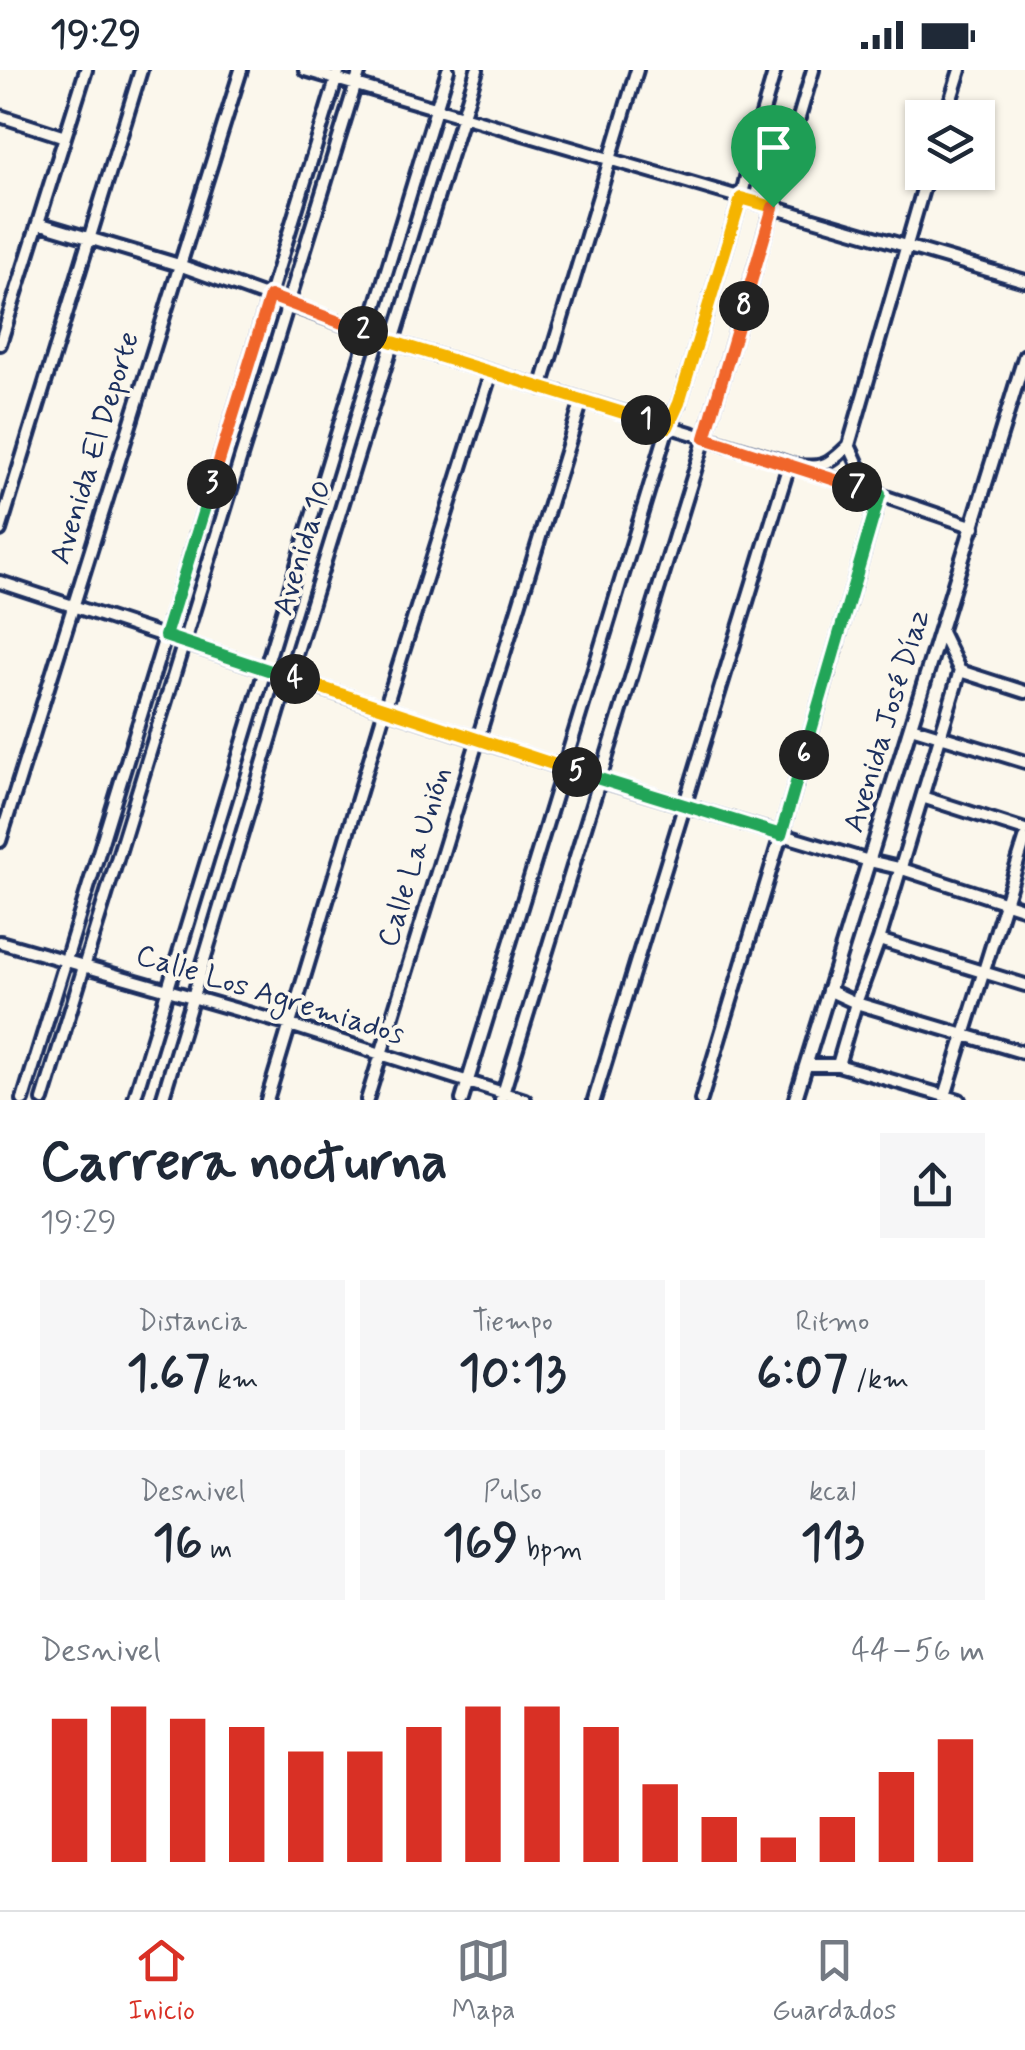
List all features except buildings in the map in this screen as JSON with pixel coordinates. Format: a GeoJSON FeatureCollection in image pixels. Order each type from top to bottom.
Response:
{"type":"FeatureCollection","features":[{"type":"Feature","properties":{"kind":"street"},"geometry":{"type":"LineString","coordinates":[[1,337],[86,70]]}},
{"type":"Feature","properties":{"kind":"street"},"geometry":{"type":"LineString","coordinates":[[0,530],[141,70]]}},
{"type":"Feature","properties":{"kind":"street","name":"Avenida El Deporte"},"geometry":{"type":"LineString","coordinates":[[0,842],[241,70]]}},
{"type":"Feature","properties":{"kind":"street"},"geometry":{"type":"LineString","coordinates":[[306,70],[338,74],[355,84],[1025,281]]}},
{"type":"Feature","properties":{"kind":"street"},"geometry":{"type":"LineString","coordinates":[[43,1100],[360,70]]}},
{"type":"Feature","properties":{"kind":"street","name":"Avenida 10"},"geometry":{"type":"LineString","coordinates":[[134,1100],[448,70]]}},
{"type":"Feature","properties":{"kind":"street","name":"Avenida 10"},"geometry":{"type":"LineString","coordinates":[[162,1100],[478,70]]}},
{"type":"Feature","properties":{"kind":"street"},"geometry":{"type":"LineString","coordinates":[[541,388],[637,70]]}},
{"type":"Feature","properties":{"kind":"street"},"geometry":{"type":"LineString","coordinates":[[462,1100],[668,427],[679,403],[775,70]]}},
{"type":"Feature","properties":{"kind":"street"},"geometry":{"type":"LineString","coordinates":[[502,1096],[705,438],[813,70]]}},
{"type":"Feature","properties":{"kind":"street"},"geometry":{"type":"LineString","coordinates":[[951,100],[960,70]]}},
{"type":"Feature","properties":{"kind":"street"},"geometry":{"type":"LineString","coordinates":[[23,1100],[338,74]]}},
{"type":"Feature","properties":{"kind":"street"},"geometry":{"type":"LineString","coordinates":[[0,116],[65,137]]}},
{"type":"Feature","properties":{"kind":"street"},"geometry":{"type":"LineString","coordinates":[[789,465],[814,468],[836,458],[850,445],[922,190]]}},
{"type":"Feature","properties":{"kind":"street"},"geometry":{"type":"LineString","coordinates":[[38,223],[179,265],[393,342],[705,438],[974,527]]}},
{"type":"Feature","properties":{"kind":"street","name":"Avenida José Díaz"},"geometry":{"type":"LineString","coordinates":[[795,1100],[1025,356]]}},
{"type":"Feature","properties":{"kind":"street"},"geometry":{"type":"LineString","coordinates":[[267,1100],[384,709],[491,372]]}},
{"type":"Feature","properties":{"kind":"street","name":"Calle La Unión"},"geometry":{"type":"LineString","coordinates":[[367,1100],[582,400]]}},
{"type":"Feature","properties":{"kind":"street"},"geometry":{"type":"LineString","coordinates":[[850,445],[860,471],[880,494]]}},
{"type":"Feature","properties":{"kind":"street"},"geometry":{"type":"LineString","coordinates":[[594,1100],[789,465]]}},
{"type":"Feature","properties":{"kind":"street"},"geometry":{"type":"LineString","coordinates":[[701,1100],[880,494]]}},
{"type":"Feature","properties":{"kind":"street"},"geometry":{"type":"LineString","coordinates":[[0,582],[600,780],[899,868],[1025,910]]}},
{"type":"Feature","properties":{"kind":"street"},"geometry":{"type":"LineString","coordinates":[[838,1065],[960,671],[941,632]]}},
{"type":"Feature","properties":{"kind":"street"},"geometry":{"type":"LineString","coordinates":[[960,671],[1025,692]]}},
{"type":"Feature","properties":{"kind":"street"},"geometry":{"type":"LineString","coordinates":[[911,727],[1025,762]]}},
{"type":"Feature","properties":{"kind":"street"},"geometry":{"type":"LineString","coordinates":[[922,798],[1025,830]]}},
{"type":"Feature","properties":{"kind":"street"},"geometry":{"type":"LineString","coordinates":[[945,1096],[1025,839]]}},
{"type":"Feature","properties":{"kind":"street"},"geometry":{"type":"LineString","coordinates":[[879,940],[1025,985]]}},
{"type":"Feature","properties":{"kind":"street","name":"Calle Los Agremiados"},"geometry":{"type":"LineString","coordinates":[[0,942],[193,996],[502,1096],[525,1100]]}},
{"type":"Feature","properties":{"kind":"street"},"geometry":{"type":"LineString","coordinates":[[828,990],[856,1003],[1025,1053]]}},
{"type":"Feature","properties":{"kind":"street"},"geometry":{"type":"LineString","coordinates":[[807,1065],[838,1065],[959,1100]]}},
{"type":"Feature","properties":{"kind":"route"},"geometry":{"type":"LineString","coordinates":[[741,198],[773,207],[705,438],[880,494],[781,835],[600,780],[165,636],[270,296],[393,342],[668,427],[679,403],[741,198]]}}]}
